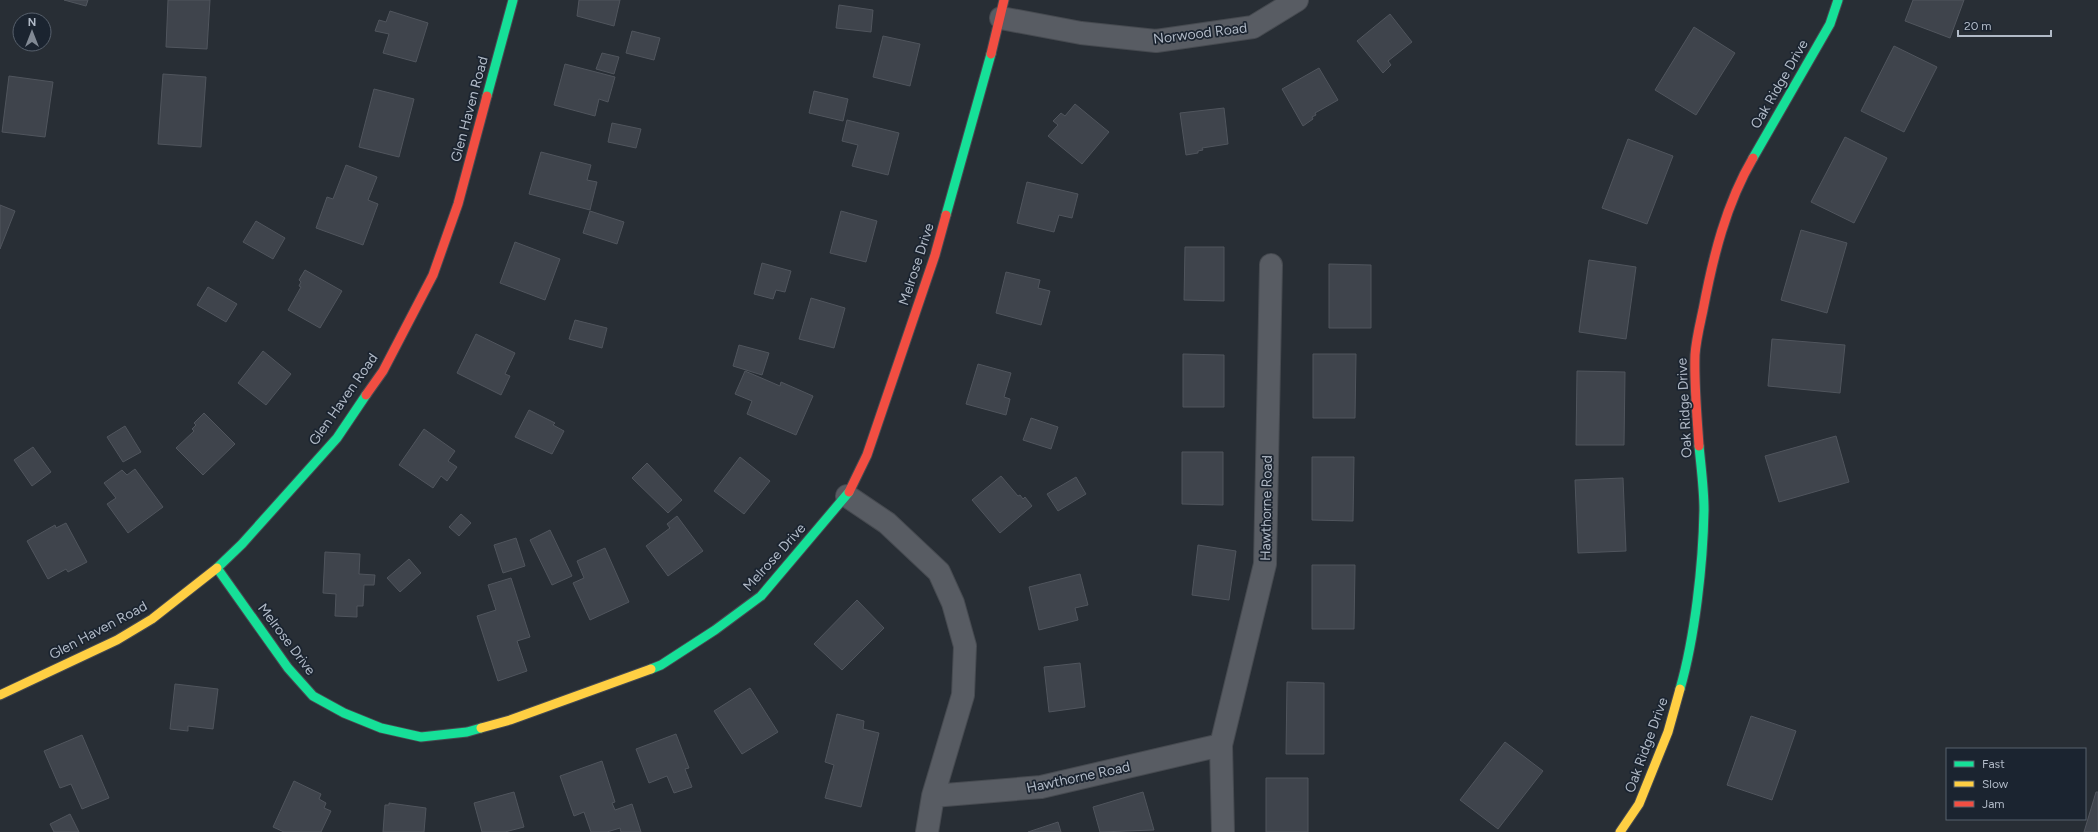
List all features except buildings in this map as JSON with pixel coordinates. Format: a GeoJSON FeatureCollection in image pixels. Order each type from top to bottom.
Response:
{"type":"FeatureCollection","features":[{"type":"Feature","properties":{"kind":"street","name":"Glen Haven Road"},"geometry":{"type":"LineString","coordinates":[[0,694],[76,660],[146,623],[217,568],[242,544],[337,438],[387,364],[433,275],[458,204],[513,0]]}},
{"type":"Feature","properties":{"kind":"street","name":"Norwood Road"},"geometry":{"type":"LineString","coordinates":[[1003,9],[1081,33],[1156,41],[1253,27],[1297,0]]}},
{"type":"Feature","properties":{"kind":"street","name":"Oak Ridge Drive"},"geometry":{"type":"LineString","coordinates":[[1620,832],[1639,804],[1665,739],[1685,673],[1697,595],[1704,509],[1695,390],[1695,354],[1711,268],[1724,223],[1746,172],[1830,24],[1838,0]]}},
{"type":"Feature","properties":{"kind":"street","name":"Melrose Drive"},"geometry":{"type":"LineString","coordinates":[[217,568],[288,668],[313,696],[344,713],[381,728],[421,737],[467,732],[510,720],[661,665],[715,630],[761,596],[847,496],[867,455],[935,255],[1003,9]]}},
{"type":"Feature","properties":{"kind":"street","name":"Hawthorne Road"},"geometry":{"type":"LineString","coordinates":[[1223,832],[1221,745],[1265,564],[1271,265]]}},
{"type":"Feature","properties":{"kind":"street"},"geometry":{"type":"LineString","coordinates":[[847,496],[887,523],[938,572],[953,604],[965,646],[962,695],[934,796],[927,832]]}},
{"type":"Feature","properties":{"kind":"street","name":"Hawthorne Road"},"geometry":{"type":"LineString","coordinates":[[934,796],[1041,787],[1221,745]]}},
{"type":"Feature","properties":{"kind":"traffic: fast"},"geometry":{"type":"LineString","coordinates":[[487,96],[513,0]]}},
{"type":"Feature","properties":{"kind":"traffic: fast"},"geometry":{"type":"LineString","coordinates":[[1753,158],[1830,24],[1838,0]]}},
{"type":"Feature","properties":{"kind":"traffic: fast"},"geometry":{"type":"LineString","coordinates":[[946,215],[991,54]]}},
{"type":"Feature","properties":{"kind":"traffic: fast"},"geometry":{"type":"LineString","coordinates":[[217,568],[242,544],[337,438],[366,395]]}},
{"type":"Feature","properties":{"kind":"traffic: fast"},"geometry":{"type":"LineString","coordinates":[[1680,689],[1694,624],[1702,553],[1704,502],[1699,446]]}},
{"type":"Feature","properties":{"kind":"traffic: fast"},"geometry":{"type":"LineString","coordinates":[[651,669],[661,665],[715,630],[761,596],[849,492]]}},
{"type":"Feature","properties":{"kind":"traffic: fast"},"geometry":{"type":"LineString","coordinates":[[217,568],[288,668],[313,696],[344,713],[381,728],[421,737],[467,732],[481,728]]}},
{"type":"Feature","properties":{"kind":"traffic: slow"},"geometry":{"type":"LineString","coordinates":[[0,695],[117,640],[152,619],[217,568]]}},
{"type":"Feature","properties":{"kind":"traffic: slow"},"geometry":{"type":"LineString","coordinates":[[481,728],[510,720],[651,669]]}},
{"type":"Feature","properties":{"kind":"traffic: slow"},"geometry":{"type":"LineString","coordinates":[[1620,832],[1639,804],[1668,732],[1680,689]]}},
{"type":"Feature","properties":{"kind":"traffic: jam"},"geometry":{"type":"LineString","coordinates":[[991,54],[1004,0]]}},
{"type":"Feature","properties":{"kind":"traffic: jam"},"geometry":{"type":"LineString","coordinates":[[366,395],[383,371],[433,275],[458,204],[487,96]]}},
{"type":"Feature","properties":{"kind":"traffic: jam"},"geometry":{"type":"LineString","coordinates":[[1699,446],[1695,366],[1698,332],[1711,270],[1728,212],[1735,194],[1753,158]]}},
{"type":"Feature","properties":{"kind":"traffic: jam"},"geometry":{"type":"LineString","coordinates":[[849,492],[867,455],[935,255],[946,215]]}}]}
